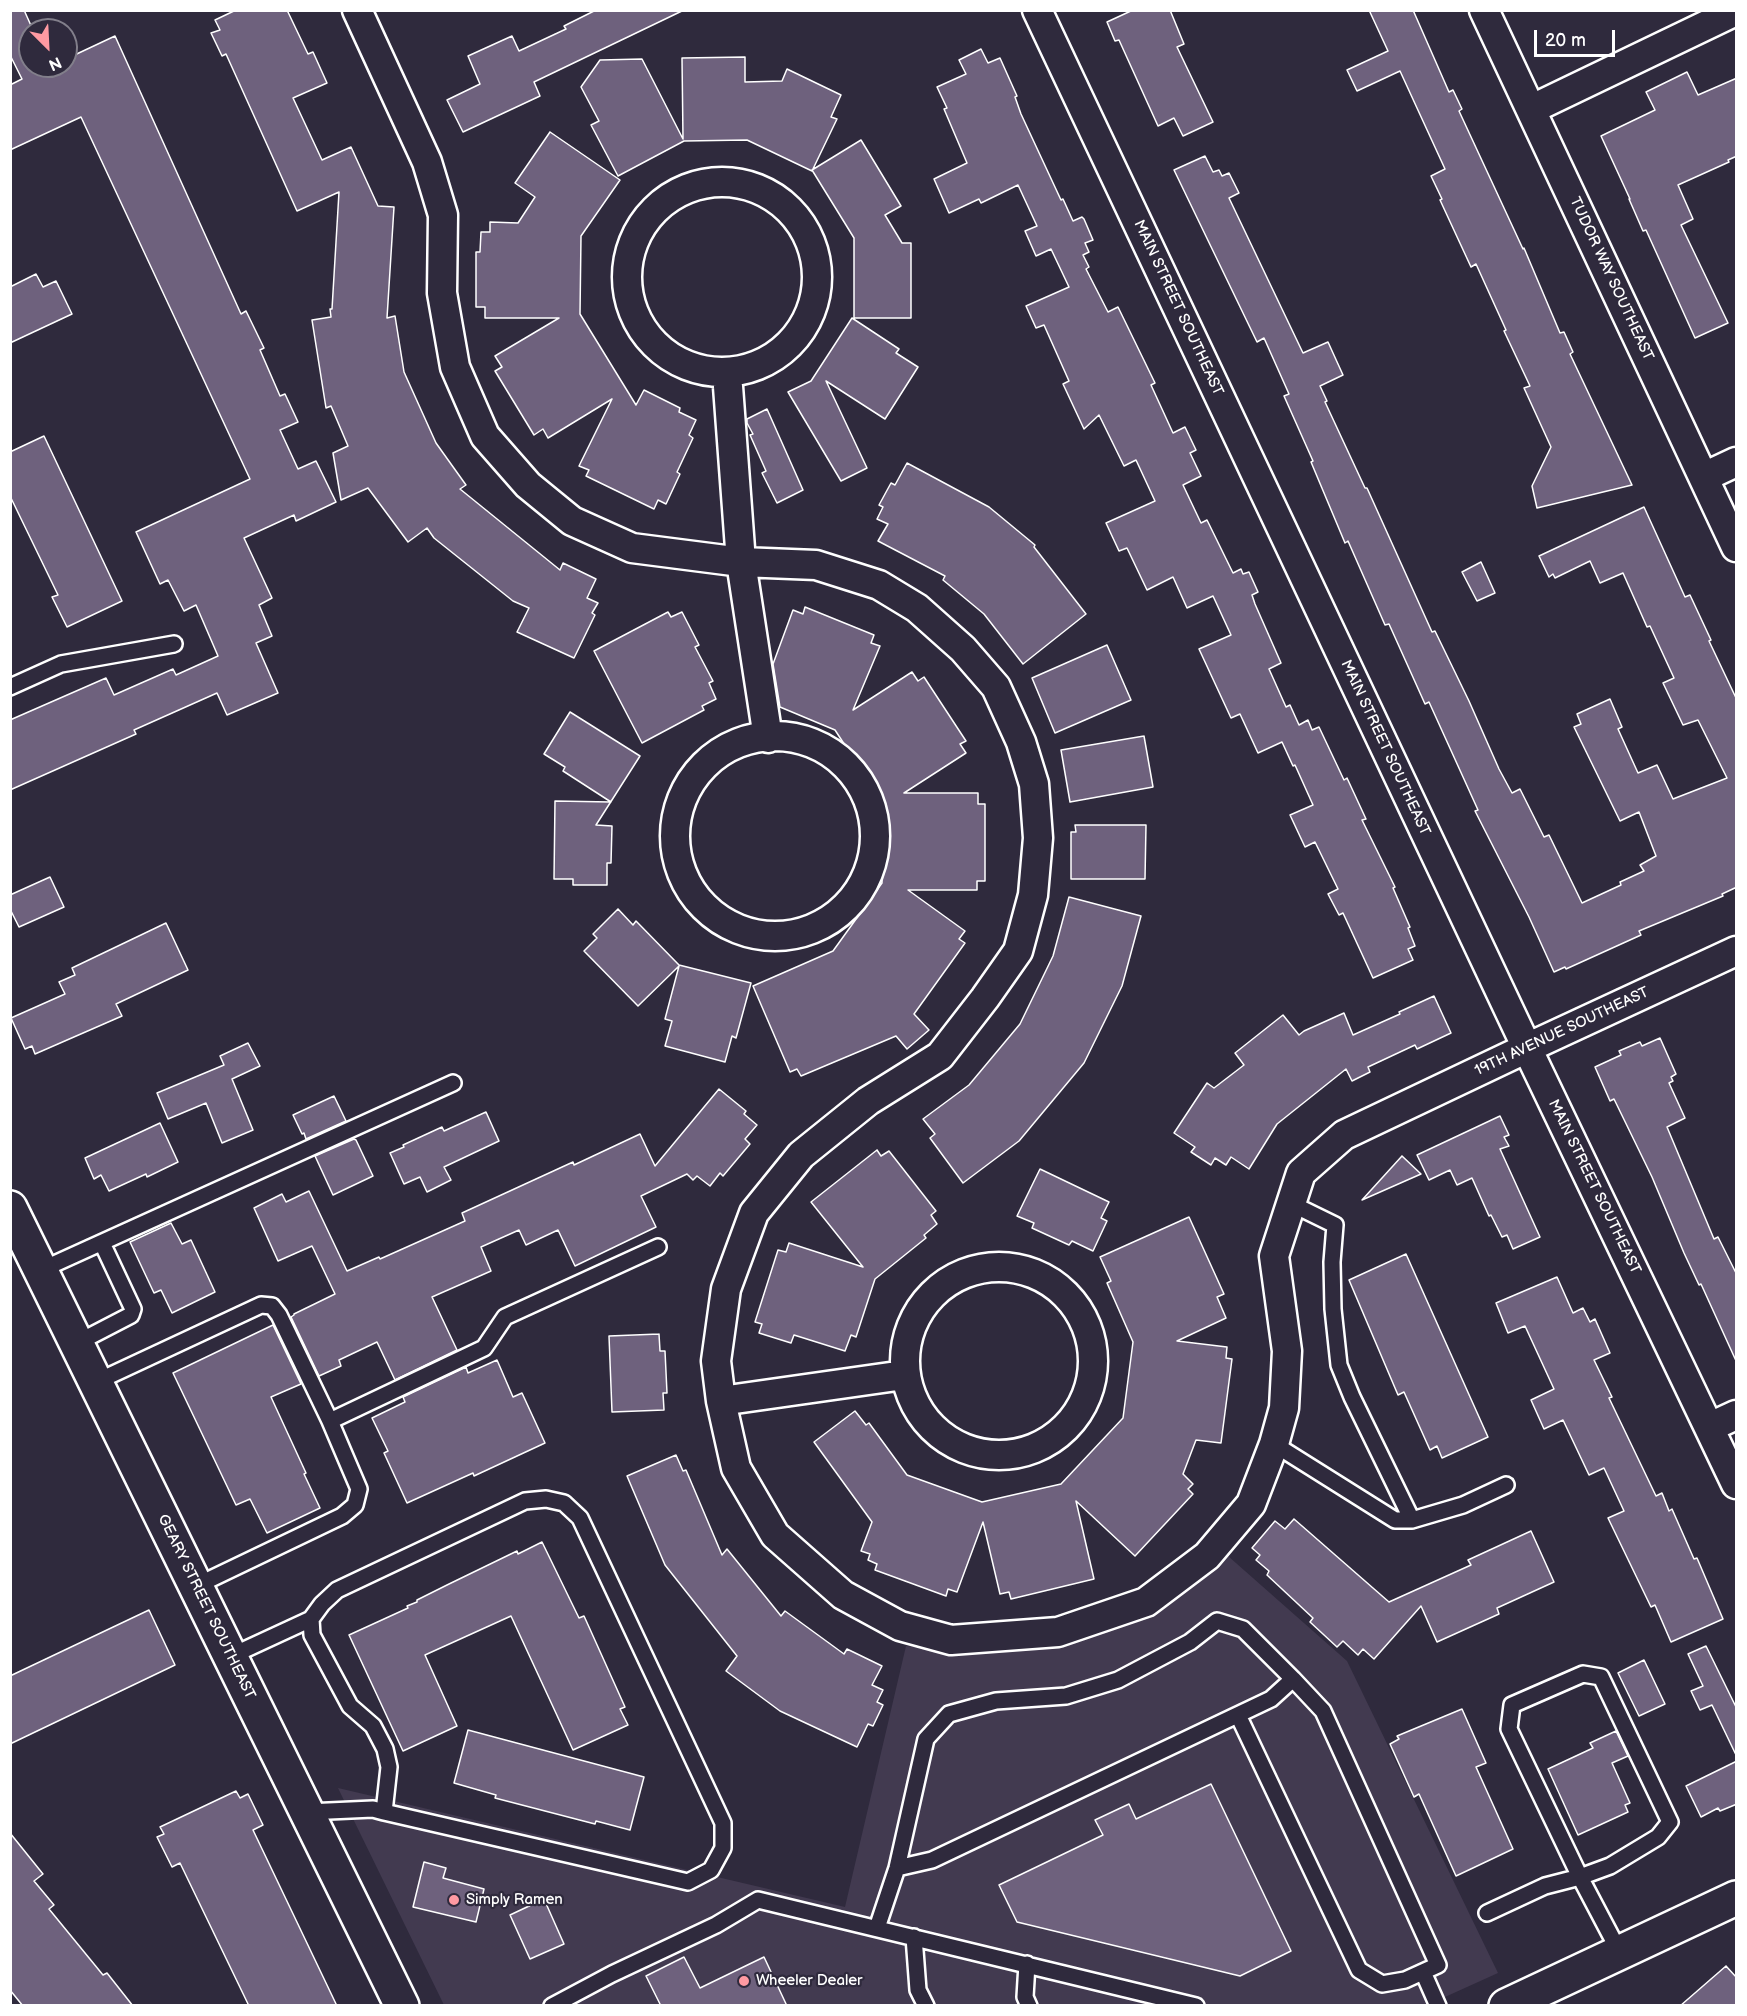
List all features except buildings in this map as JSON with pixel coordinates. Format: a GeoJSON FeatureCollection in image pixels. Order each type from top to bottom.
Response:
{"type":"FeatureCollection","features":[{"type":"Feature","properties":{"kind":"main road","name":"GEARY STREET SOUTHEAST"},"geometry":{"type":"LineString","coordinates":[[10,1208],[402,2006]]}},
{"type":"Feature","properties":{"kind":"main road"},"geometry":{"type":"LineString","coordinates":[[1506,2006],[1737,1898]]}},
{"type":"Feature","properties":{"kind":"street","name":"19TH AVENUE SOUTHEAST"},"geometry":{"type":"LineString","coordinates":[[357,10],[427,162],[443,215],[442,293],[455,367],[486,436],[528,485],[572,521],[632,549],[741,562],[816,565],[879,585],[917,608],[963,649],[996,687],[1021,742],[1034,784],[1038,838],[1033,895],[1018,951],[940,1056],[868,1101],[801,1155],[754,1212],[726,1289],[716,1361],[721,1401],[736,1468],[775,1535],[843,1595],[900,1626],[951,1640],[1058,1632],[1146,1602],[1207,1556],[1251,1504],[1274,1444],[1284,1408],[1287,1351],[1275,1256],[1301,1173],[1344,1135],[1737,951]]}},
{"type":"Feature","properties":{"kind":"street","name":"MAIN STREET SOUTHEAST"},"geometry":{"type":"LineString","coordinates":[[1037,10],[1527,1048],[1737,1484]]}},
{"type":"Feature","properties":{"kind":"street","name":"TUDOR WAY SOUTHEAST"},"geometry":{"type":"LineString","coordinates":[[1484,10],[1737,548]]}},
{"type":"Feature","properties":{"kind":"street"},"geometry":{"type":"LineString","coordinates":[[1532,109],[1737,10]]}},
{"type":"Feature","properties":{"kind":"street"},"geometry":{"type":"LineString","coordinates":[[716,180],[753,185],[786,204],[809,234],[818,271],[813,308],[794,341],[764,363],[727,373],[690,368],[657,349],[634,319],[625,282],[630,245],[649,213],[680,190],[716,180]]}},
{"type":"Feature","properties":{"kind":"street"},"geometry":{"type":"LineString","coordinates":[[727,373],[741,562],[768,738]]}},
{"type":"Feature","properties":{"kind":"street"},"geometry":{"type":"LineString","coordinates":[[1704,477],[1737,462]]}},
{"type":"Feature","properties":{"kind":"street"},"geometry":{"type":"LineString","coordinates":[[768,738],[806,741],[847,764],[869,797],[876,836],[869,874],[846,908],[813,929],[775,937],[736,929],[703,907],[681,874],[674,835],[681,797],[704,764],[736,742],[768,738]]}},
{"type":"Feature","properties":{"kind":"street"},"geometry":{"type":"LineString","coordinates":[[1007,1265],[1048,1278],[1079,1308],[1094,1347],[1090,1390],[1069,1427],[1033,1450],[991,1456],[950,1444],[919,1414],[903,1375],[907,1332],[929,1295],[964,1272],[1007,1265]]}},
{"type":"Feature","properties":{"kind":"street"},"geometry":{"type":"LineString","coordinates":[[721,1401],[903,1375]]}},
{"type":"Feature","properties":{"kind":"street"},"geometry":{"type":"LineString","coordinates":[[1710,1427],[1737,1415]]}},
{"type":"Feature","properties":{"kind":"lane"},"geometry":{"type":"LineString","coordinates":[[10,687],[61,664],[174,644]]}},
{"type":"Feature","properties":{"kind":"lane"},"geometry":{"type":"LineString","coordinates":[[41,1270],[453,1083]]}},
{"type":"Feature","properties":{"kind":"lane"},"geometry":{"type":"LineString","coordinates":[[1290,1203],[1335,1225],[1332,1262],[1333,1309],[1340,1365],[1352,1397],[1412,1520]]}},
{"type":"Feature","properties":{"kind":"lane"},"geometry":{"type":"LineString","coordinates":[[77,1343],[131,1315],[133,1309],[102,1243]]}},
{"type":"Feature","properties":{"kind":"lane"},"geometry":{"type":"LineString","coordinates":[[330,1422],[484,1348],[505,1317],[658,1246]]}},
{"type":"Feature","properties":{"kind":"lane"},"geometry":{"type":"LineString","coordinates":[[96,1382],[261,1305],[272,1306],[279,1315],[359,1489],[355,1504],[342,1516],[196,1586]]}},
{"type":"Feature","properties":{"kind":"lane"},"geometry":{"type":"LineString","coordinates":[[1274,1444],[1395,1520],[1412,1520],[1463,1505],[1506,1485]]}},
{"type":"Feature","properties":{"kind":"lane"},"geometry":{"type":"LineString","coordinates":[[231,1656],[311,1618],[337,1590],[525,1501],[546,1499],[564,1503],[580,1518],[723,1822],[723,1848],[711,1870],[688,1882],[373,1809],[307,1812]]}},
{"type":"Feature","properties":{"kind":"lane"},"geometry":{"type":"LineString","coordinates":[[311,1618],[312,1635],[350,1706],[373,1726],[385,1749],[388,1767],[384,1812]]}},
{"type":"Feature","properties":{"kind":"lane"},"geometry":{"type":"LineString","coordinates":[[877,1928],[897,1868],[926,1739],[949,1714],[996,1701],[1066,1696],[1118,1680],[1190,1642],[1217,1621],[1243,1629],[1323,1711],[1438,1965],[1406,1980],[1382,1984],[1359,1970],[1238,1715]]}},
{"type":"Feature","properties":{"kind":"lane"},"geometry":{"type":"LineString","coordinates":[[1487,1913],[1545,1886],[1580,1877],[1610,1866],[1658,1837],[1670,1822],[1601,1677],[1582,1674],[1512,1706],[1509,1729],[1580,1877],[1620,1953]]}},
{"type":"Feature","properties":{"kind":"lane"},"geometry":{"type":"LineString","coordinates":[[897,1868],[932,1860],[1272,1699],[1293,1679]]}},
{"type":"Feature","properties":{"kind":"lane"},"geometry":{"type":"LineString","coordinates":[[555,2005],[612,1974],[716,1925],[758,1899],[1196,2006]]}},
{"type":"Feature","properties":{"kind":"lane"},"geometry":{"type":"LineString","coordinates":[[914,1937],[918,1990],[926,2006]]}},
{"type":"Feature","properties":{"kind":"lane"},"geometry":{"type":"LineString","coordinates":[[1027,1964],[1025,1997],[1029,2006]]}},
{"type":"Feature","properties":{"kind":"lane"},"geometry":{"type":"LineString","coordinates":[[1423,1972],[1438,2006]]}},
{"type":"Feature","properties":{"kind":"shaded area"},"geometry":{"type":"Polygon","coordinates":[[[1228,1556],[1347,1661],[1498,1973],[1425,2006],[444,2005],[338,1788],[845,1907],[906,1646],[991,1653],[1074,1640],[1155,1607],[1228,1556]]]}},
{"type":"Feature","properties":{"kind":"place","name":"Simply Ramen"},"geometry":{"type":"Point","coordinates":[454,1900]}},
{"type":"Feature","properties":{"kind":"place","name":"Wheeler Dealer"},"geometry":{"type":"Point","coordinates":[744,1981]}}]}
